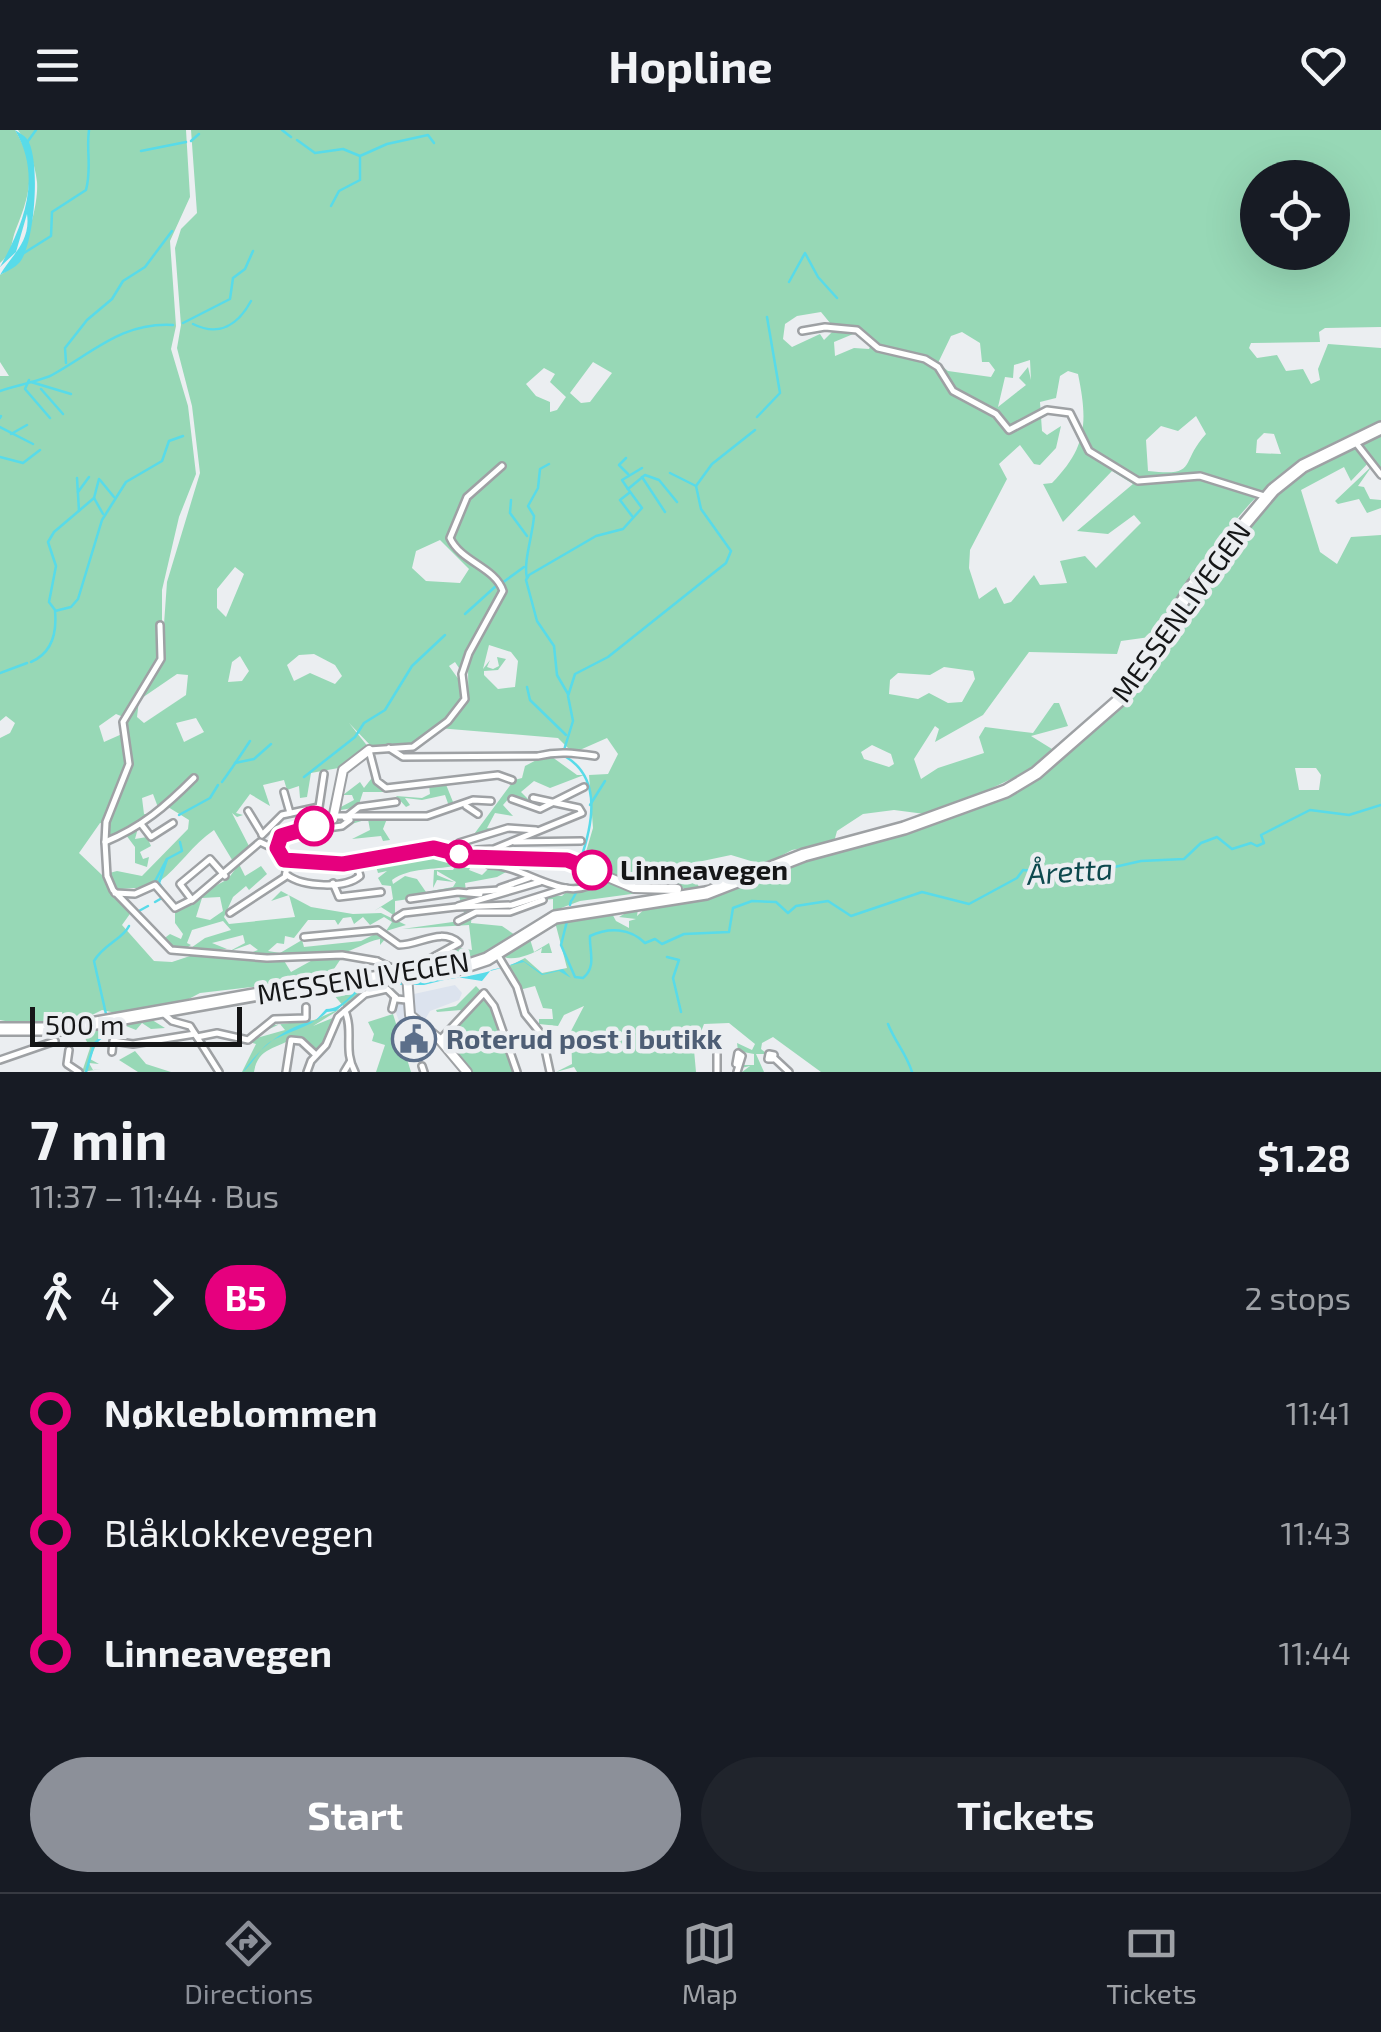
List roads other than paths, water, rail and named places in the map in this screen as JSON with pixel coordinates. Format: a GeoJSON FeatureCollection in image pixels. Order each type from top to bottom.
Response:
{"type":"FeatureCollection","features":[{"type":"Feature","properties":{"kind":"main road","name":"MESSENLIVEGEN"},"geometry":{"type":"LineString","coordinates":[[0,1029],[62,1030],[468,966],[561,915],[680,896],[804,854],[916,824],[1026,780],[1123,697],[1190,590],[1266,498],[1303,466],[1381,428]]}},
{"type":"Feature","properties":{"kind":"street"},"geometry":{"type":"LineString","coordinates":[[802,331],[825,327],[857,330],[878,348],[925,359],[938,368],[950,388],[997,415],[1009,430],[1051,409],[1070,413],[1088,450],[1138,481],[1200,476],[1266,498]]}},
{"type":"Feature","properties":{"kind":"street"},"geometry":{"type":"LineString","coordinates":[[1354,441],[1381,475]]}},
{"type":"Feature","properties":{"kind":"street"},"geometry":{"type":"LineString","coordinates":[[320,829],[342,826],[343,770],[369,750],[412,748],[448,721],[465,698],[462,674],[469,654],[503,591],[500,582],[462,556],[450,538],[467,497],[502,466]]}},
{"type":"Feature","properties":{"kind":"street"},"geometry":{"type":"LineString","coordinates":[[160,625],[162,658],[123,722],[129,764],[106,822],[107,876],[115,893],[171,950],[267,958],[342,954],[377,961],[390,968],[421,964],[459,943],[452,938],[433,936],[399,945],[375,929],[304,937]]}},
{"type":"Feature","properties":{"kind":"street"},"geometry":{"type":"LineString","coordinates":[[389,748],[403,757],[538,756],[556,750],[572,756],[595,756]]}},
{"type":"Feature","properties":{"kind":"street"},"geometry":{"type":"LineString","coordinates":[[369,750],[378,783],[390,789],[498,775],[512,780]]}},
{"type":"Feature","properties":{"kind":"street"},"geometry":{"type":"LineString","coordinates":[[115,893],[135,894],[155,885],[176,908],[192,900],[225,876],[276,818],[319,807],[324,774]]}},
{"type":"Feature","properties":{"kind":"street"},"geometry":{"type":"LineString","coordinates":[[105,842],[164,810],[194,778]]}},
{"type":"Feature","properties":{"kind":"street"},"geometry":{"type":"LineString","coordinates":[[512,799],[535,810],[559,803],[584,787]]}},
{"type":"Feature","properties":{"kind":"street"},"geometry":{"type":"LineString","coordinates":[[284,792],[290,813]]}},
{"type":"Feature","properties":{"kind":"street"},"geometry":{"type":"LineString","coordinates":[[472,857],[476,850],[510,842],[582,813],[533,798]]}},
{"type":"Feature","properties":{"kind":"street"},"geometry":{"type":"LineString","coordinates":[[277,850],[279,838],[287,832],[344,818],[427,816],[466,806],[473,800],[492,801]]}},
{"type":"Feature","properties":{"kind":"street"},"geometry":{"type":"LineString","coordinates":[[344,818],[359,808],[396,802]]}},
{"type":"Feature","properties":{"kind":"street"},"geometry":{"type":"LineString","coordinates":[[466,806],[478,814]]}},
{"type":"Feature","properties":{"kind":"street"},"geometry":{"type":"LineString","coordinates":[[248,811],[261,838],[288,862],[287,875]]}},
{"type":"Feature","properties":{"kind":"street"},"geometry":{"type":"LineString","coordinates":[[141,824],[151,837],[172,823]]}},
{"type":"Feature","properties":{"kind":"street"},"geometry":{"type":"LineString","coordinates":[[460,844],[508,828],[536,830]]}},
{"type":"Feature","properties":{"kind":"street"},"geometry":{"type":"LineString","coordinates":[[510,842],[580,842]]}},
{"type":"Feature","properties":{"kind":"street"},"geometry":{"type":"LineString","coordinates":[[288,862],[356,862],[429,848],[472,857],[567,860],[634,888],[680,896]]}},
{"type":"Feature","properties":{"kind":"street"},"geometry":{"type":"LineString","coordinates":[[192,900],[180,882],[203,864],[210,859],[225,876]]}},
{"type":"Feature","properties":{"kind":"street"},"geometry":{"type":"LineString","coordinates":[[287,875],[305,884],[358,880],[356,862]]}},
{"type":"Feature","properties":{"kind":"street"},"geometry":{"type":"LineString","coordinates":[[488,865],[566,888]]}},
{"type":"Feature","properties":{"kind":"street"},"geometry":{"type":"LineString","coordinates":[[230,913],[287,875]]}},
{"type":"Feature","properties":{"kind":"street"},"geometry":{"type":"LineString","coordinates":[[396,918],[404,913],[456,906],[510,912],[566,888],[595,883],[604,875]]}},
{"type":"Feature","properties":{"kind":"street"},"geometry":{"type":"LineString","coordinates":[[410,899],[500,888],[531,877]]}},
{"type":"Feature","properties":{"kind":"street"},"geometry":{"type":"LineString","coordinates":[[466,894],[515,891],[540,882]]}},
{"type":"Feature","properties":{"kind":"street"},"geometry":{"type":"LineString","coordinates":[[333,883],[340,897],[381,892]]}},
{"type":"Feature","properties":{"kind":"street"},"geometry":{"type":"LineString","coordinates":[[500,888],[515,891]]}},
{"type":"Feature","properties":{"kind":"street"},"geometry":{"type":"LineString","coordinates":[[456,906],[482,895]]}},
{"type":"Feature","properties":{"kind":"street"},"geometry":{"type":"LineString","coordinates":[[532,900],[543,900]]}},
{"type":"Feature","properties":{"kind":"street"},"geometry":{"type":"LineString","coordinates":[[458,921],[486,910]]}},
{"type":"Feature","properties":{"kind":"street"},"geometry":{"type":"LineString","coordinates":[[497,952],[519,991],[525,1014],[542,1035],[550,1072]]}},
{"type":"Feature","properties":{"kind":"street"},"geometry":{"type":"LineString","coordinates":[[377,961],[384,977]]}},
{"type":"Feature","properties":{"kind":"street"},"geometry":{"type":"LineString","coordinates":[[403,975],[406,1000],[414,1020],[440,1040],[467,1072]]}},
{"type":"Feature","properties":{"kind":"street"},"geometry":{"type":"LineString","coordinates":[[307,1072],[344,1011],[373,990],[387,989],[406,1000]]}},
{"type":"Feature","properties":{"kind":"street"},"geometry":{"type":"LineString","coordinates":[[440,1040],[484,994],[494,1006],[517,1072]]}},
{"type":"Feature","properties":{"kind":"street"},"geometry":{"type":"LineString","coordinates":[[392,1009],[394,996]]}},
{"type":"Feature","properties":{"kind":"street"},"geometry":{"type":"LineString","coordinates":[[112,1052],[113,1041],[133,1044],[218,1033],[245,1041],[274,1018],[306,1018],[306,1007]]}},
{"type":"Feature","properties":{"kind":"street"},"geometry":{"type":"LineString","coordinates":[[344,1011],[351,1027],[350,1062],[354,1072]]}},
{"type":"Feature","properties":{"kind":"street"},"geometry":{"type":"LineString","coordinates":[[163,1012],[168,1019],[190,1026],[219,1072]]}},
{"type":"Feature","properties":{"kind":"street"},"geometry":{"type":"LineString","coordinates":[[286,1072],[291,1040],[301,1041],[316,1055]]}},
{"type":"Feature","properties":{"kind":"street"},"geometry":{"type":"LineString","coordinates":[[0,1060],[55,1041]]}},
{"type":"Feature","properties":{"kind":"street"},"geometry":{"type":"LineString","coordinates":[[716,1048],[716,1072]]}},
{"type":"Feature","properties":{"kind":"street"},"geometry":{"type":"LineString","coordinates":[[69,1050],[68,1065],[79,1072]]}},
{"type":"Feature","properties":{"kind":"street"},"geometry":{"type":"LineString","coordinates":[[774,1058],[789,1072]]}},
{"type":"Feature","properties":{"kind":"street"},"geometry":{"type":"LineString","coordinates":[[344,1072],[350,1062]]}},
{"type":"Feature","properties":{"kind":"water"},"geometry":{"type":"Polygon","coordinates":[[[15,130],[26,138],[34,164],[32,220],[20,262],[0,275],[19,248],[23,241],[27,224],[27,214],[16,252],[0,267],[22,218],[29,183],[28,166],[15,130]]]}},
{"type":"Feature","properties":{"kind":"water"},"geometry":{"type":"Polygon","coordinates":[[[522,960],[543,974],[563,969],[571,978],[559,971],[542,975],[524,962],[505,967],[522,960]]]}},
{"type":"Feature","properties":{"kind":"water"},"geometry":{"type":"Polygon","coordinates":[[[490,971],[482,981],[459,978],[475,975],[490,971]]]}},
{"type":"Feature","properties":{"kind":"water"},"geometry":{"type":"Polygon","coordinates":[[[446,979],[424,985],[366,985],[336,1011],[316,1020],[326,1009],[339,1005],[359,988],[371,982],[446,979]]]}},
{"type":"Feature","properties":{"kind":"water"},"geometry":{"type":"Polygon","coordinates":[[[313,1021],[273,1041],[284,1032],[313,1021]]]}},
{"type":"Feature","properties":{"kind":"waterway"},"geometry":{"type":"LineString","coordinates":[[28,141],[36,130]]}},
{"type":"Feature","properties":{"kind":"waterway"},"geometry":{"type":"LineString","coordinates":[[24,253],[51,236],[52,212],[86,190],[89,130]]}},
{"type":"Feature","properties":{"kind":"waterway"},"geometry":{"type":"LineString","coordinates":[[282,130],[291,137]]}},
{"type":"Feature","properties":{"kind":"waterway"},"geometry":{"type":"LineString","coordinates":[[191,141],[199,134]]}},
{"type":"Feature","properties":{"kind":"waterway"},"geometry":{"type":"LineString","coordinates":[[297,140],[315,153],[343,149],[360,156],[387,144],[428,135],[434,143]]}},
{"type":"Feature","properties":{"kind":"waterway"},"geometry":{"type":"LineString","coordinates":[[141,151],[186,142]]}},
{"type":"Feature","properties":{"kind":"waterway"},"geometry":{"type":"LineString","coordinates":[[331,206],[339,191],[360,180],[360,158]]}},
{"type":"Feature","properties":{"kind":"waterway"},"geometry":{"type":"LineString","coordinates":[[66,363],[65,348],[87,320],[112,299],[123,281],[145,267],[172,231]]}},
{"type":"Feature","properties":{"kind":"waterway"},"geometry":{"type":"LineString","coordinates":[[183,323],[230,299],[233,278],[245,269],[253,251]]}},
{"type":"Feature","properties":{"kind":"waterway"},"geometry":{"type":"LineString","coordinates":[[789,282],[805,253],[818,277],[837,298]]}},
{"type":"Feature","properties":{"kind":"waterway"},"geometry":{"type":"LineString","coordinates":[[193,324],[211,329],[227,326],[240,317],[251,301]]}},
{"type":"Feature","properties":{"kind":"waterway"},"geometry":{"type":"LineString","coordinates":[[757,417],[780,393],[767,317]]}},
{"type":"Feature","properties":{"kind":"waterway"},"geometry":{"type":"LineString","coordinates":[[0,391],[49,377],[123,333],[173,325]]}},
{"type":"Feature","properties":{"kind":"waterway"},"geometry":{"type":"LineString","coordinates":[[29,380],[25,389],[50,418]]}},
{"type":"Feature","properties":{"kind":"waterway"},"geometry":{"type":"LineString","coordinates":[[31,382],[71,394]]}},
{"type":"Feature","properties":{"kind":"waterway"},"geometry":{"type":"LineString","coordinates":[[41,389],[63,414]]}},
{"type":"Feature","properties":{"kind":"waterway"},"geometry":{"type":"LineString","coordinates":[[11,434],[27,425]]}},
{"type":"Feature","properties":{"kind":"waterway"},"geometry":{"type":"LineString","coordinates":[[0,427],[33,444]]}},
{"type":"Feature","properties":{"kind":"waterway"},"geometry":{"type":"LineString","coordinates":[[564,750],[573,721],[568,696],[575,674],[608,657],[726,563],[731,551],[701,509],[696,486],[712,464],[755,430]]}},
{"type":"Feature","properties":{"kind":"waterway"},"geometry":{"type":"LineString","coordinates":[[31,662],[52,641],[55,611],[71,607],[78,599],[102,520],[126,482],[162,461],[169,441],[183,436]]}},
{"type":"Feature","properties":{"kind":"waterway"},"geometry":{"type":"LineString","coordinates":[[0,457],[23,463],[40,450]]}},
{"type":"Feature","properties":{"kind":"waterway"},"geometry":{"type":"LineString","coordinates":[[626,458],[619,465],[628,474]]}},
{"type":"Feature","properties":{"kind":"waterway"},"geometry":{"type":"LineString","coordinates":[[527,578],[534,516],[528,506],[538,488],[540,469],[549,464]]}},
{"type":"Feature","properties":{"kind":"waterway"},"geometry":{"type":"LineString","coordinates":[[628,489],[622,480],[642,468]]}},
{"type":"Feature","properties":{"kind":"waterway"},"geometry":{"type":"LineString","coordinates":[[670,473],[696,486]]}},
{"type":"Feature","properties":{"kind":"waterway"},"geometry":{"type":"LineString","coordinates":[[568,694],[557,675],[554,646],[537,621],[526,580],[596,536],[623,529],[642,508],[628,489],[645,475],[659,480],[677,502]]}},
{"type":"Feature","properties":{"kind":"waterway"},"geometry":{"type":"LineString","coordinates":[[78,492],[89,477]]}},
{"type":"Feature","properties":{"kind":"waterway"},"geometry":{"type":"LineString","coordinates":[[642,477],[665,512]]}},
{"type":"Feature","properties":{"kind":"waterway"},"geometry":{"type":"LineString","coordinates":[[77,478],[79,511]]}},
{"type":"Feature","properties":{"kind":"waterway"},"geometry":{"type":"LineString","coordinates":[[99,479],[94,498],[103,514]]}},
{"type":"Feature","properties":{"kind":"waterway"},"geometry":{"type":"LineString","coordinates":[[100,480],[114,497]]}},
{"type":"Feature","properties":{"kind":"waterway"},"geometry":{"type":"LineString","coordinates":[[629,493],[620,500],[632,516]]}},
{"type":"Feature","properties":{"kind":"waterway"},"geometry":{"type":"LineString","coordinates":[[55,610],[49,602],[56,566],[48,542],[54,532],[94,498]]}},
{"type":"Feature","properties":{"kind":"waterway"},"geometry":{"type":"LineString","coordinates":[[511,500],[510,513],[527,536]]}},
{"type":"Feature","properties":{"kind":"waterway"},"geometry":{"type":"LineString","coordinates":[[502,583],[524,567]]}},
{"type":"Feature","properties":{"kind":"waterway"},"geometry":{"type":"LineString","coordinates":[[465,614],[496,586]]}},
{"type":"Feature","properties":{"kind":"waterway"},"geometry":{"type":"LineString","coordinates":[[304,777],[355,737],[364,723],[385,710],[412,666],[445,635]]}},
{"type":"Feature","properties":{"kind":"waterway"},"geometry":{"type":"LineString","coordinates":[[0,673],[27,663]]}},
{"type":"Feature","properties":{"kind":"waterway"},"geometry":{"type":"LineString","coordinates":[[527,687],[530,700],[566,735]]}},
{"type":"Feature","properties":{"kind":"waterway"},"geometry":{"type":"LineString","coordinates":[[222,782],[250,741]]}},
{"type":"Feature","properties":{"kind":"waterway"},"geometry":{"type":"LineString","coordinates":[[235,763],[254,759],[271,744]]}},
{"type":"Feature","properties":{"kind":"waterway"},"geometry":{"type":"LineString","coordinates":[[566,757],[578,766],[590,791],[591,819],[580,861]]}},
{"type":"Feature","properties":{"kind":"waterway"},"geometry":{"type":"LineString","coordinates":[[590,805],[605,781]]}},
{"type":"Feature","properties":{"kind":"waterway"},"geometry":{"type":"LineString","coordinates":[[179,815],[210,798],[218,785]]}},
{"type":"Feature","properties":{"kind":"waterway","name":"Åretta"},"geometry":{"type":"LineString","coordinates":[[567,921],[561,945],[575,977],[583,978],[591,964],[590,936],[604,931],[619,930],[645,943],[655,939],[662,944],[684,934],[729,932],[733,908],[752,901],[776,902],[788,913],[796,906],[828,901],[851,916],[922,892],[969,904],[1017,878],[1023,870],[1079,875],[1141,861],[1184,859],[1201,843],[1217,837],[1232,849],[1251,843],[1257,846],[1264,843],[1261,835],[1310,810],[1349,815],[1381,805]]}},
{"type":"Feature","properties":{"kind":"waterway"},"geometry":{"type":"LineString","coordinates":[[166,894],[159,883],[167,859],[182,851],[180,842]]}},
{"type":"Feature","properties":{"kind":"waterway"},"geometry":{"type":"LineString","coordinates":[[145,887],[154,883],[167,859]]}},
{"type":"Feature","properties":{"kind":"waterway"},"geometry":{"type":"LineString","coordinates":[[572,900],[577,891]]}},
{"type":"Feature","properties":{"kind":"waterway"},"geometry":{"type":"LineString","coordinates":[[155,902],[162,898]]}},
{"type":"Feature","properties":{"kind":"waterway"},"geometry":{"type":"LineString","coordinates":[[570,905],[571,901]]}},
{"type":"Feature","properties":{"kind":"waterway"},"geometry":{"type":"LineString","coordinates":[[137,912],[148,906]]}},
{"type":"Feature","properties":{"kind":"waterway"},"geometry":{"type":"LineString","coordinates":[[106,1014],[94,961],[129,926]]}},
{"type":"Feature","properties":{"kind":"waterway"},"geometry":{"type":"LineString","coordinates":[[667,957],[679,960],[673,978],[681,1012]]}},
{"type":"Feature","properties":{"kind":"waterway"},"geometry":{"type":"LineString","coordinates":[[888,1024],[912,1072]]}},
{"type":"Feature","properties":{"kind":"waterway"},"geometry":{"type":"LineString","coordinates":[[86,1072],[94,1044],[109,1030]]}},
{"type":"Feature","properties":{"kind":"place","name":"Linneavegen"},"geometry":{"type":"Point","coordinates":[592,870]}},
{"type":"Feature","properties":{"kind":"place","name":"Roterud post i butikk"},"geometry":{"type":"Point","coordinates":[414,1039]}}]}
